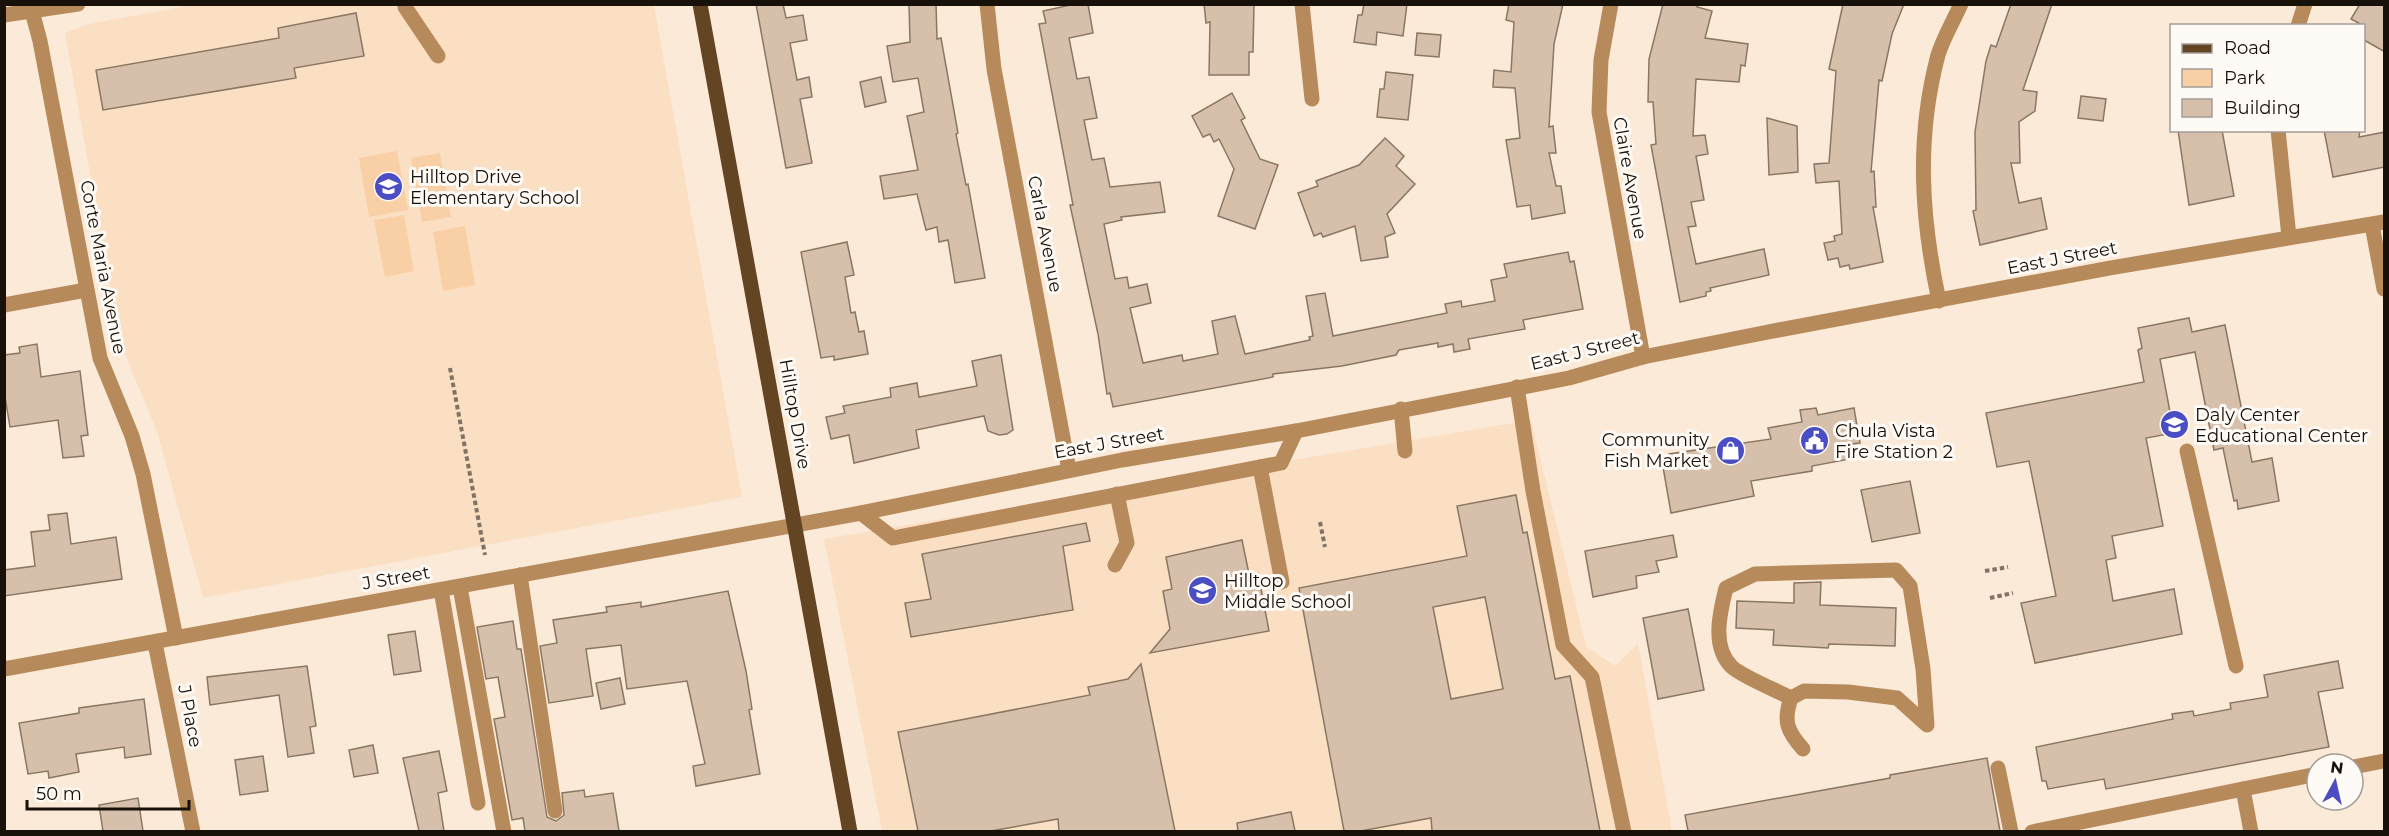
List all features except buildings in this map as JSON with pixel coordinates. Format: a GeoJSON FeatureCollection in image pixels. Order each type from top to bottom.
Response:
{"type":"FeatureCollection","features":[{"type":"Feature","properties":{"kind":"main road","name":"Hilltop Drive"},"geometry":{"type":"LineString","coordinates":[[700,4],[850,831]]}},
{"type":"Feature","properties":{"kind":"street"},"geometry":{"type":"LineString","coordinates":[[4,15],[30,8],[78,4]]}},
{"type":"Feature","properties":{"kind":"street","name":"Carla Avenue"},"geometry":{"type":"LineString","coordinates":[[987,4],[994,69],[1069,470]]}},
{"type":"Feature","properties":{"kind":"street"},"geometry":{"type":"LineString","coordinates":[[1302,4],[1312,99]]}},
{"type":"Feature","properties":{"kind":"street","name":"Claire Avenue"},"geometry":{"type":"LineString","coordinates":[[1611,4],[1601,60],[1599,112],[1643,357]]}},
{"type":"Feature","properties":{"kind":"street"},"geometry":{"type":"LineString","coordinates":[[1939,301],[1924,220],[1922,147],[1939,53],[1962,4]]}},
{"type":"Feature","properties":{"kind":"street"},"geometry":{"type":"LineString","coordinates":[[2299,24],[2305,4]]}},
{"type":"Feature","properties":{"kind":"street"},"geometry":{"type":"LineString","coordinates":[[405,7],[438,56]]}},
{"type":"Feature","properties":{"kind":"street","name":"Corte Maria Avenue"},"geometry":{"type":"LineString","coordinates":[[30,8],[40,41],[100,358],[132,436],[143,474],[176,638]]}},
{"type":"Feature","properties":{"kind":"street"},"geometry":{"type":"LineString","coordinates":[[2278,132],[2289,237]]}},
{"type":"Feature","properties":{"kind":"street"},"geometry":{"type":"LineString","coordinates":[[2378,223],[2385,289]]}},
{"type":"Feature","properties":{"kind":"street","name":"East J Street"},"geometry":{"type":"LineString","coordinates":[[795,524],[861,513],[1069,470],[1569,378],[1643,357],[2289,237],[2378,223]]}},
{"type":"Feature","properties":{"kind":"street"},"geometry":{"type":"LineString","coordinates":[[4,305],[86,290]]}},
{"type":"Feature","properties":{"kind":"street"},"geometry":{"type":"LineString","coordinates":[[1517,387],[1533,491],[1563,645],[1592,676],[1624,831]]}},
{"type":"Feature","properties":{"kind":"street"},"geometry":{"type":"LineString","coordinates":[[1401,409],[1405,451]]}},
{"type":"Feature","properties":{"kind":"street"},"geometry":{"type":"LineString","coordinates":[[861,513],[893,538],[1281,464],[1296,430]]}},
{"type":"Feature","properties":{"kind":"street"},"geometry":{"type":"LineString","coordinates":[[2187,451],[2236,666]]}},
{"type":"Feature","properties":{"kind":"street"},"geometry":{"type":"LineString","coordinates":[[1260,467],[1282,582]]}},
{"type":"Feature","properties":{"kind":"street"},"geometry":{"type":"LineString","coordinates":[[1115,565],[1127,543],[1117,494]]}},
{"type":"Feature","properties":{"kind":"street","name":"J Street"},"geometry":{"type":"LineString","coordinates":[[4,669],[795,524]]}},
{"type":"Feature","properties":{"kind":"street"},"geometry":{"type":"LineString","coordinates":[[1791,698],[1732,667],[1719,644],[1720,612],[1726,588],[1755,574],[1896,570],[1910,586],[1923,669],[1927,725],[1897,698],[1848,692],[1804,691],[1791,698],[1785,715],[1787,730],[1803,749]]}},
{"type":"Feature","properties":{"kind":"street"},"geometry":{"type":"LineString","coordinates":[[520,576],[555,811]]}},
{"type":"Feature","properties":{"kind":"street"},"geometry":{"type":"LineString","coordinates":[[460,587],[504,831]]}},
{"type":"Feature","properties":{"kind":"street"},"geometry":{"type":"LineString","coordinates":[[441,590],[478,803]]}},
{"type":"Feature","properties":{"kind":"street","name":"J Place"},"geometry":{"type":"LineString","coordinates":[[155,643],[193,831]]}},
{"type":"Feature","properties":{"kind":"street"},"geometry":{"type":"LineString","coordinates":[[2365,765],[2385,761]]}},
{"type":"Feature","properties":{"kind":"street"},"geometry":{"type":"LineString","coordinates":[[1998,768],[2011,831]]}},
{"type":"Feature","properties":{"kind":"street"},"geometry":{"type":"LineString","coordinates":[[2032,831],[2305,776]]}},
{"type":"Feature","properties":{"kind":"street"},"geometry":{"type":"LineString","coordinates":[[2243,789],[2251,831]]}},
{"type":"Feature","properties":{"kind":"path"},"geometry":{"type":"LineString","coordinates":[[450,368],[485,555]]}},
{"type":"Feature","properties":{"kind":"path"},"geometry":{"type":"LineString","coordinates":[[1320,522],[1325,547]]}},
{"type":"Feature","properties":{"kind":"path"},"geometry":{"type":"LineString","coordinates":[[1984,571],[2008,567]]}},
{"type":"Feature","properties":{"kind":"path"},"geometry":{"type":"LineString","coordinates":[[1990,598],[2013,593]]}},
{"type":"Feature","properties":{"kind":"shaded area","name":"Hilltop Drive Elementary School"},"geometry":{"type":"Polygon","coordinates":[[[193,5],[654,5],[742,497],[203,598],[157,432],[120,342],[65,33],[88,24],[193,5]]]}},
{"type":"Feature","properties":{"kind":"shaded area","name":"Hilltop Middle School"},"geometry":{"type":"Polygon","coordinates":[[[1531,420],[1586,646],[1615,666],[1638,643],[1672,831],[882,831],[824,539],[1531,420]]]}},
{"type":"Feature","properties":{"kind":"green space"},"geometry":{"type":"Polygon","coordinates":[[[397,151],[408,210],[369,217],[359,158],[397,151]]]}},
{"type":"Feature","properties":{"kind":"green space"},"geometry":{"type":"Polygon","coordinates":[[[440,153],[451,217],[422,222],[411,158],[440,153]]]}},
{"type":"Feature","properties":{"kind":"green space"},"geometry":{"type":"Polygon","coordinates":[[[404,215],[414,271],[385,277],[374,220],[404,215]]]}},
{"type":"Feature","properties":{"kind":"green space"},"geometry":{"type":"Polygon","coordinates":[[[465,226],[475,285],[443,291],[433,232],[465,226]]]}},
{"type":"Feature","properties":{"kind":"place","name":"Hilltop Drive Elementary School"},"geometry":{"type":"Point","coordinates":[389,187]}},
{"type":"Feature","properties":{"kind":"place","name":"Daly Center Educational Center"},"geometry":{"type":"Point","coordinates":[2174,425]}},
{"type":"Feature","properties":{"kind":"place","name":"Chula Vista Fire Station 2"},"geometry":{"type":"Point","coordinates":[1814,441]}},
{"type":"Feature","properties":{"kind":"place","name":"Community Fish Market"},"geometry":{"type":"Point","coordinates":[1730,450]}},
{"type":"Feature","properties":{"kind":"place","name":"Hilltop Middle School"},"geometry":{"type":"Point","coordinates":[1203,591]}}]}
